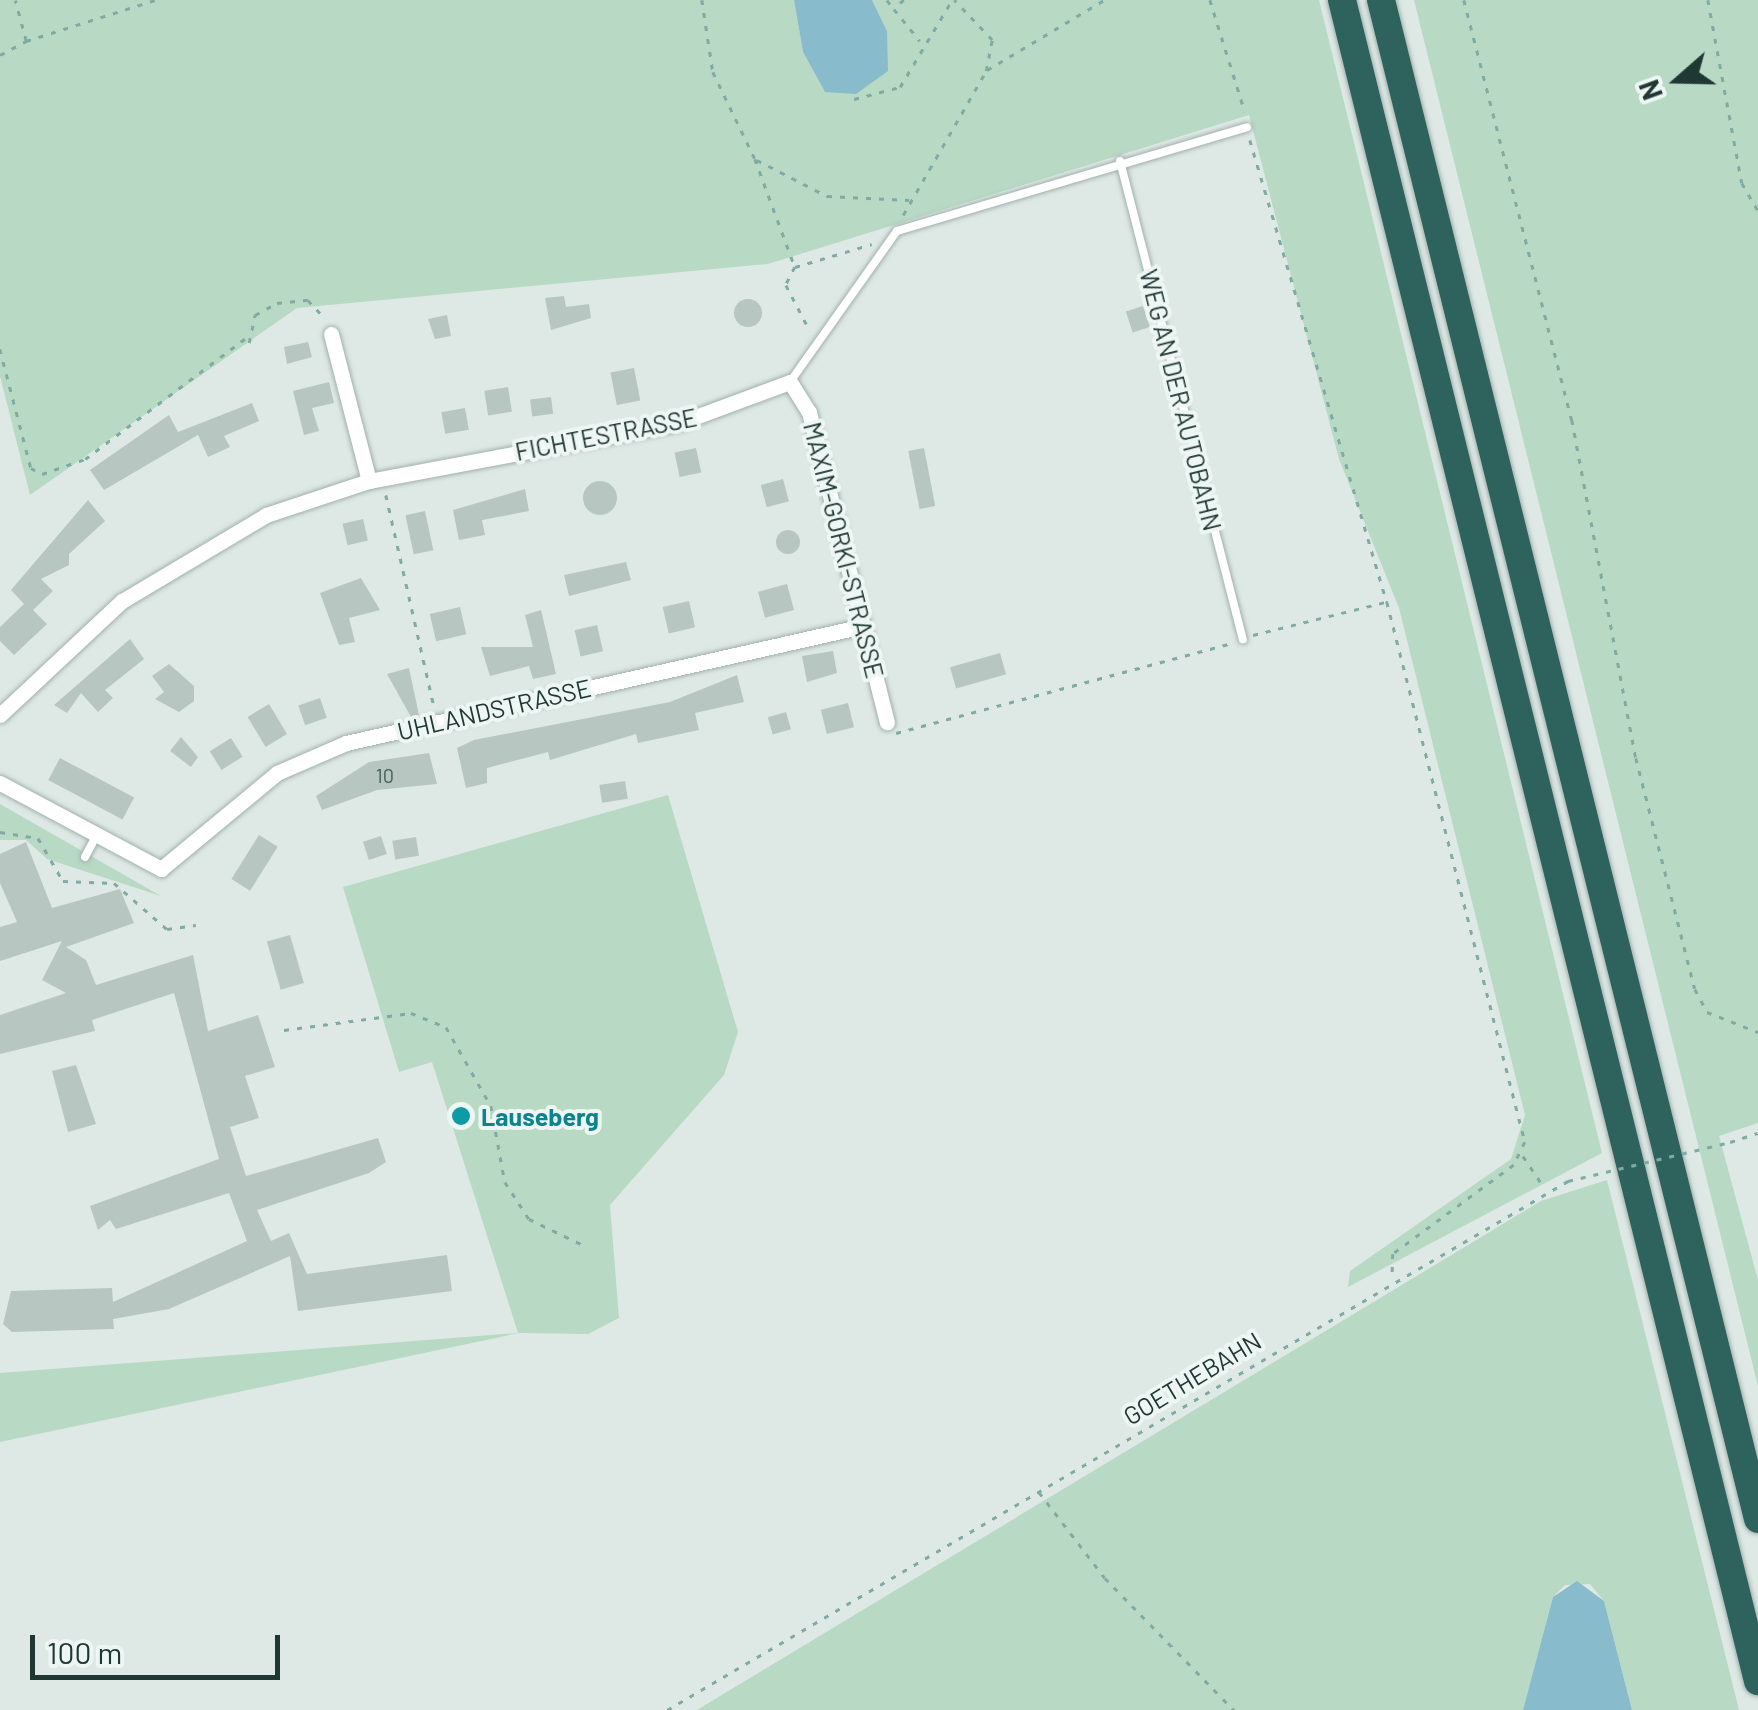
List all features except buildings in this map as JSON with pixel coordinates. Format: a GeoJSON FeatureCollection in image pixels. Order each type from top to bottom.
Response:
{"type":"FeatureCollection","features":[{"type":"Feature","properties":{"kind":"highway"},"geometry":{"type":"LineString","coordinates":[[1342,0],[1758,1681]]}},
{"type":"Feature","properties":{"kind":"highway"},"geometry":{"type":"LineString","coordinates":[[1381,0],[1758,1518]]}},
{"type":"Feature","properties":{"kind":"street"},"geometry":{"type":"LineString","coordinates":[[331,334],[375,479]]}},
{"type":"Feature","properties":{"kind":"street","name":"FICHTESTRASSE"},"geometry":{"type":"LineString","coordinates":[[0,716],[173,565],[266,516],[375,479],[680,423],[790,382]]}},
{"type":"Feature","properties":{"kind":"street","name":"MAXIM-GORKI-STRASSE"},"geometry":{"type":"LineString","coordinates":[[790,382],[809,412],[888,722]]}},
{"type":"Feature","properties":{"kind":"street","name":"UHLANDSTRASSE"},"geometry":{"type":"LineString","coordinates":[[96,836],[160,869],[277,773],[346,744],[863,626]]}},
{"type":"Feature","properties":{"kind":"street"},"geometry":{"type":"LineString","coordinates":[[0,784],[96,836]]}},
{"type":"Feature","properties":{"kind":"lane"},"geometry":{"type":"LineString","coordinates":[[883,241],[1120,161],[1247,127]]}},
{"type":"Feature","properties":{"kind":"lane","name":"WEG AN DER AUTOBAHN"},"geometry":{"type":"LineString","coordinates":[[1120,161],[1243,638]]}},
{"type":"Feature","properties":{"kind":"lane","name":"FICHTESTRASSE"},"geometry":{"type":"LineString","coordinates":[[790,382],[819,351],[883,241]]}},
{"type":"Feature","properties":{"kind":"lane"},"geometry":{"type":"LineString","coordinates":[[85,857],[96,836]]}},
{"type":"Feature","properties":{"kind":"path"},"geometry":{"type":"LineString","coordinates":[[15,0],[26,41]]}},
{"type":"Feature","properties":{"kind":"path"},"geometry":{"type":"LineString","coordinates":[[0,55],[26,41],[154,0]]}},
{"type":"Feature","properties":{"kind":"path"},"geometry":{"type":"LineString","coordinates":[[702,0],[713,72],[755,159],[795,267],[786,285],[819,351]]}},
{"type":"Feature","properties":{"kind":"path"},"geometry":{"type":"LineString","coordinates":[[887,0],[921,42]]}},
{"type":"Feature","properties":{"kind":"path"},"geometry":{"type":"LineString","coordinates":[[894,9],[904,0]]}},
{"type":"Feature","properties":{"kind":"path"},"geometry":{"type":"LineString","coordinates":[[755,159],[827,196],[910,200],[986,70],[992,40],[953,0],[921,42],[900,87],[854,99]]}},
{"type":"Feature","properties":{"kind":"path"},"geometry":{"type":"LineString","coordinates":[[986,70],[1104,0]]}},
{"type":"Feature","properties":{"kind":"path"},"geometry":{"type":"LineString","coordinates":[[1210,0],[1228,38],[1247,127],[1387,602],[1522,1154],[1544,1188]]}},
{"type":"Feature","properties":{"kind":"path"},"geometry":{"type":"LineString","coordinates":[[1464,0],[1572,420],[1632,739],[1695,989],[1707,1012],[1758,1032]]}},
{"type":"Feature","properties":{"kind":"path"},"geometry":{"type":"LineString","coordinates":[[1708,0],[1742,182],[1758,212]]}},
{"type":"Feature","properties":{"kind":"path"},"geometry":{"type":"LineString","coordinates":[[795,267],[883,241]]}},
{"type":"Feature","properties":{"kind":"path"},"geometry":{"type":"LineString","coordinates":[[0,349],[31,468],[42,474],[85,460],[248,336],[255,315],[296,300],[320,306],[331,334]]}},
{"type":"Feature","properties":{"kind":"path"},"geometry":{"type":"LineString","coordinates":[[248,336],[250,343]]}},
{"type":"Feature","properties":{"kind":"path"},"geometry":{"type":"LineString","coordinates":[[375,479],[438,722]]}},
{"type":"Feature","properties":{"kind":"path"},"geometry":{"type":"LineString","coordinates":[[888,722],[901,738],[1221,653],[1243,638],[1387,602]]}},
{"type":"Feature","properties":{"kind":"path"},"geometry":{"type":"LineString","coordinates":[[0,832],[38,838],[63,881],[114,883],[167,929],[196,925]]}},
{"type":"Feature","properties":{"kind":"path"},"geometry":{"type":"LineString","coordinates":[[284,1030],[411,1013],[446,1027],[492,1106],[504,1182],[529,1219],[581,1244]]}},
{"type":"Feature","properties":{"kind":"path","name":"GOETHEBAHN"},"geometry":{"type":"LineString","coordinates":[[667,1710],[1544,1188],[1758,1134]]}},
{"type":"Feature","properties":{"kind":"path"},"geometry":{"type":"LineString","coordinates":[[1392,1279],[1392,1254],[1522,1154]]}},
{"type":"Feature","properties":{"kind":"path"},"geometry":{"type":"LineString","coordinates":[[1038,1490],[1105,1578],[1234,1710]]}},
{"type":"Feature","properties":{"kind":"green space"},"geometry":{"type":"Polygon","coordinates":[[[0,0],[794,0],[803,52],[825,92],[887,31],[872,0],[1319,0],[1602,1153],[1348,1287],[1350,1271],[1511,1159],[1525,1115],[1399,608],[1339,459],[1249,115],[768,264],[297,308],[30,495],[0,376],[0,0]]]}},
{"type":"Feature","properties":{"kind":"green space"},"geometry":{"type":"Polygon","coordinates":[[[1414,0],[1758,0],[1758,1123],[1719,1136],[1758,1280],[1758,1386],[1414,0]]]}},
{"type":"Feature","properties":{"kind":"green space"},"geometry":{"type":"Polygon","coordinates":[[[668,795],[738,1032],[724,1075],[610,1205],[619,1318],[588,1334],[519,1333],[0,1442],[0,1373],[518,1333],[432,1062],[399,1072],[343,887],[668,795]]]}},
{"type":"Feature","properties":{"kind":"green space"},"geometry":{"type":"Polygon","coordinates":[[[0,804],[161,896],[47,859],[26,840],[0,840],[0,804]]]}},
{"type":"Feature","properties":{"kind":"green space"},"geometry":{"type":"Polygon","coordinates":[[[1607,1180],[1739,1710],[1632,1710],[1604,1601],[1590,1584],[1565,1585],[1553,1597],[1523,1710],[697,1710],[1541,1201],[1607,1180]]]}},
{"type":"Feature","properties":{"kind":"water"},"geometry":{"type":"Polygon","coordinates":[[[794,0],[872,0],[887,31],[888,71],[856,94],[825,92],[803,52],[794,0]]]}},
{"type":"Feature","properties":{"kind":"water"},"geometry":{"type":"Polygon","coordinates":[[[1577,1581],[1604,1601],[1632,1710],[1523,1710],[1553,1597],[1577,1581]]]}},
{"type":"Feature","properties":{"kind":"place","name":"Lauseberg"},"geometry":{"type":"Point","coordinates":[461,1116]}}]}
